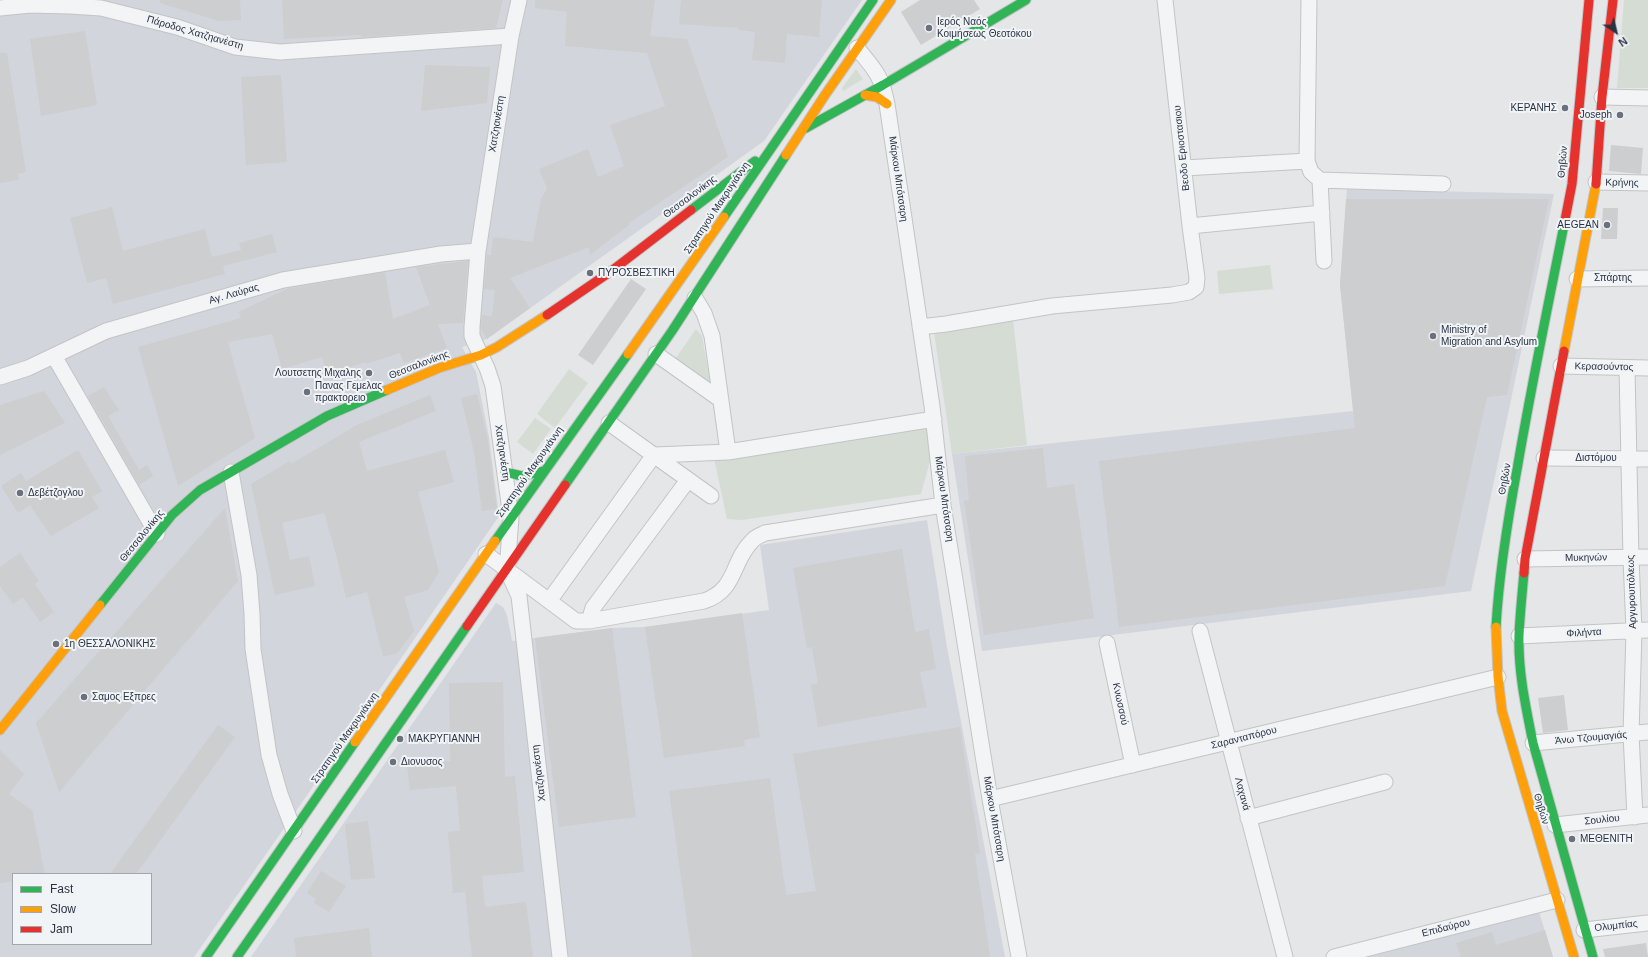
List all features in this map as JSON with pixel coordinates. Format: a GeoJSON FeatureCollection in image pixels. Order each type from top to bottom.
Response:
{"type":"FeatureCollection","features":[{"type":"Feature","properties":{"kind":"street","name":"Χατζηανέστη"},"geometry":{"type":"LineString","coordinates":[[519,0],[511,36],[478,251],[472,336],[491,377],[493,386],[511,518],[507,570],[519,596],[560,957]]}},
{"type":"Feature","properties":{"kind":"street","name":"Στρατηγού Μακρυγιάννη"},"geometry":{"type":"LineString","coordinates":[[206,957],[544,471],[688,271],[873,0]]}},
{"type":"Feature","properties":{"kind":"street"},"geometry":{"type":"LineString","coordinates":[[236,957],[609,423],[694,298],[857,48],[891,0]]}},
{"type":"Feature","properties":{"kind":"street"},"geometry":{"type":"LineString","coordinates":[[803,129],[865,95],[1026,0]]}},
{"type":"Feature","properties":{"kind":"street","name":"Βεοδο Εριοστασιου"},"geometry":{"type":"LineString","coordinates":[[920,327],[1052,306],[1172,296],[1189,292],[1196,287],[1197,278],[1165,0]]}},
{"type":"Feature","properties":{"kind":"street"},"geometry":{"type":"LineString","coordinates":[[1309,0],[1307,161],[1311,172],[1320,180],[1443,184]]}},
{"type":"Feature","properties":{"kind":"street","name":"Θηβών"},"geometry":{"type":"LineString","coordinates":[[1574,957],[1508,738],[1502,711],[1498,677],[1497,622],[1498,590],[1502,554],[1529,399],[1572,184],[1589,0]]}},
{"type":"Feature","properties":{"kind":"street","name":"Θηβών"},"geometry":{"type":"LineString","coordinates":[[1593,957],[1555,825],[1534,743],[1522,681],[1519,636],[1521,594],[1525,559],[1596,182],[1602,98],[1612,0]]}},
{"type":"Feature","properties":{"kind":"street","name":"Πάροδος Χατζηανέστη"},"geometry":{"type":"LineString","coordinates":[[0,8],[46,6],[101,8],[178,28],[235,47],[280,52],[511,36]]}},
{"type":"Feature","properties":{"kind":"street","name":"Μάρκου Μπότσαρη"},"geometry":{"type":"LineString","coordinates":[[857,48],[873,67],[883,84],[887,104],[934,420],[944,505],[990,799],[1019,957]]}},
{"type":"Feature","properties":{"kind":"street"},"geometry":{"type":"LineString","coordinates":[[865,95],[876,96],[887,104]]}},
{"type":"Feature","properties":{"kind":"street"},"geometry":{"type":"LineString","coordinates":[[1602,98],[1648,98]]}},
{"type":"Feature","properties":{"kind":"street"},"geometry":{"type":"LineString","coordinates":[[789,123],[803,129]]}},
{"type":"Feature","properties":{"kind":"street","name":"Θεσσαλονίκης"},"geometry":{"type":"LineString","coordinates":[[0,730],[172,515],[200,490],[327,416],[439,368],[481,355],[538,321],[610,272],[772,146]]}},
{"type":"Feature","properties":{"kind":"street"},"geometry":{"type":"LineString","coordinates":[[1184,168],[1307,161]]}},
{"type":"Feature","properties":{"kind":"street"},"geometry":{"type":"LineString","coordinates":[[1320,180],[1324,261]]}},
{"type":"Feature","properties":{"kind":"street","name":"Κρήνης"},"geometry":{"type":"LineString","coordinates":[[1596,182],[1648,183]]}},
{"type":"Feature","properties":{"kind":"street"},"geometry":{"type":"LineString","coordinates":[[1190,226],[1322,214]]}},
{"type":"Feature","properties":{"kind":"street","name":"Αγ. Λαύρας"},"geometry":{"type":"LineString","coordinates":[[0,378],[28,368],[106,332],[283,280],[441,254],[478,251]]}},
{"type":"Feature","properties":{"kind":"street","name":"Σπάρτης"},"geometry":{"type":"LineString","coordinates":[[1578,278],[1648,278]]}},
{"type":"Feature","properties":{"kind":"street"},"geometry":{"type":"LineString","coordinates":[[694,298],[704,313],[709,325],[728,452]]}},
{"type":"Feature","properties":{"kind":"street"},"geometry":{"type":"LineString","coordinates":[[656,354],[721,400]]}},
{"type":"Feature","properties":{"kind":"street"},"geometry":{"type":"LineString","coordinates":[[54,356],[157,534]]}},
{"type":"Feature","properties":{"kind":"street","name":"Κερασούντος"},"geometry":{"type":"LineString","coordinates":[[1561,366],[1648,368]]}},
{"type":"Feature","properties":{"kind":"street","name":"Αργυρουπόλεως"},"geometry":{"type":"LineString","coordinates":[[1627,368],[1631,558],[1641,630],[1632,734],[1641,816]]}},
{"type":"Feature","properties":{"kind":"street"},"geometry":{"type":"LineString","coordinates":[[654,456],[728,452],[934,420]]}},
{"type":"Feature","properties":{"kind":"street"},"geometry":{"type":"LineString","coordinates":[[609,423],[711,496]]}},
{"type":"Feature","properties":{"kind":"street"},"geometry":{"type":"LineString","coordinates":[[549,601],[654,456]]}},
{"type":"Feature","properties":{"kind":"street","name":"Διστόμου"},"geometry":{"type":"LineString","coordinates":[[1544,458],[1648,459]]}},
{"type":"Feature","properties":{"kind":"street"},"geometry":{"type":"LineString","coordinates":[[505,472],[522,476],[544,471]]}},
{"type":"Feature","properties":{"kind":"street"},"geometry":{"type":"LineString","coordinates":[[231,472],[249,575],[253,649],[269,755],[280,794],[294,831]]}},
{"type":"Feature","properties":{"kind":"street"},"geometry":{"type":"LineString","coordinates":[[589,621],[593,608],[688,480]]}},
{"type":"Feature","properties":{"kind":"street"},"geometry":{"type":"LineString","coordinates":[[486,554],[576,621],[589,621],[704,601],[714,597],[723,591],[729,583],[745,549],[753,540],[765,533],[944,505]]}},
{"type":"Feature","properties":{"kind":"street","name":"Μυκηνών"},"geometry":{"type":"LineString","coordinates":[[1525,559],[1648,557]]}},
{"type":"Feature","properties":{"kind":"street","name":"Φιλήντα"},"geometry":{"type":"LineString","coordinates":[[1519,636],[1641,630]]}},
{"type":"Feature","properties":{"kind":"street","name":"Λαχανά"},"geometry":{"type":"LineString","coordinates":[[1200,631],[1285,957]]}},
{"type":"Feature","properties":{"kind":"street","name":"Κνωσσού"},"geometry":{"type":"LineString","coordinates":[[1108,643],[1133,765]]}},
{"type":"Feature","properties":{"kind":"street","name":"Σαρανταπόρου"},"geometry":{"type":"LineString","coordinates":[[990,799],[1498,677]]}},
{"type":"Feature","properties":{"kind":"street","name":"Άνω Τζουμαγιάς"},"geometry":{"type":"LineString","coordinates":[[1534,743],[1648,732]]}},
{"type":"Feature","properties":{"kind":"street"},"geometry":{"type":"LineString","coordinates":[[1248,818],[1385,782]]}},
{"type":"Feature","properties":{"kind":"street","name":"Σουλίου"},"geometry":{"type":"LineString","coordinates":[[1555,825],[1641,816]]}},
{"type":"Feature","properties":{"kind":"street","name":"Επιδαύρου"},"geometry":{"type":"LineString","coordinates":[[1334,957],[1557,900]]}},
{"type":"Feature","properties":{"kind":"street","name":"Ολυμπίας"},"geometry":{"type":"LineString","coordinates":[[1584,930],[1648,923]]}},
{"type":"Feature","properties":{"kind":"shaded area"},"geometry":{"type":"Polygon","coordinates":[[[0,0],[862,0],[764,141],[487,339],[462,347],[476,372],[489,437],[499,516],[194,957],[0,957],[0,0]]]}},
{"type":"Feature","properties":{"kind":"shaded area"},"geometry":{"type":"Polygon","coordinates":[[[1624,0],[1648,0],[1648,88],[1617,88],[1624,0]]]}},
{"type":"Feature","properties":{"kind":"shaded area"},"geometry":{"type":"Polygon","coordinates":[[[856,69],[863,79],[843,91],[842,88],[856,69]]]}},
{"type":"Feature","properties":{"kind":"shaded area"},"geometry":{"type":"Polygon","coordinates":[[[1347,189],[1554,194],[1471,591],[982,651],[952,454],[1353,411],[1340,285],[1347,189]]]}},
{"type":"Feature","properties":{"kind":"shaded area"},"geometry":{"type":"Polygon","coordinates":[[[1270,265],[1273,289],[1219,294],[1217,271],[1270,265]]]}},
{"type":"Feature","properties":{"kind":"shaded area"},"geometry":{"type":"Polygon","coordinates":[[[1013,320],[1027,445],[952,454],[934,332],[1013,320]]]}},
{"type":"Feature","properties":{"kind":"shaded area"},"geometry":{"type":"Polygon","coordinates":[[[696,329],[702,336],[711,387],[671,365],[696,329]]]}},
{"type":"Feature","properties":{"kind":"shaded area"},"geometry":{"type":"Polygon","coordinates":[[[569,369],[588,383],[555,428],[537,414],[569,369]]]}},
{"type":"Feature","properties":{"kind":"shaded area"},"geometry":{"type":"Polygon","coordinates":[[[535,418],[551,429],[533,454],[517,442],[535,418]]]}},
{"type":"Feature","properties":{"kind":"shaded area"},"geometry":{"type":"Polygon","coordinates":[[[926,425],[931,457],[921,494],[742,520],[727,519],[714,458],[926,425]]]}},
{"type":"Feature","properties":{"kind":"shaded area"},"geometry":{"type":"Polygon","coordinates":[[[927,520],[947,647],[1005,957],[251,957],[496,603],[503,607],[507,615],[512,641],[612,628],[645,627],[769,610],[760,545],[927,520]]]}},
{"type":"Feature","properties":{"kind":"shaded area"},"geometry":{"type":"Polygon","coordinates":[[[1539,912],[1553,957],[1368,957],[1539,912]]]}},
{"type":"Feature","properties":{"kind":"building"},"geometry":{"type":"Polygon","coordinates":[[[160,0],[240,0],[241,20],[219,21],[160,3],[160,0]]]}},
{"type":"Feature","properties":{"kind":"building"},"geometry":{"type":"Polygon","coordinates":[[[282,0],[503,0],[496,28],[361,37],[361,35],[284,39],[282,0]]]}},
{"type":"Feature","properties":{"kind":"building"},"geometry":{"type":"Polygon","coordinates":[[[535,0],[655,0],[650,36],[687,39],[728,157],[629,223],[630,224],[590,255],[589,247],[510,278],[530,308],[487,339],[481,329],[482,315],[492,316],[495,290],[484,289],[487,255],[491,255],[493,237],[533,242],[541,199],[547,188],[539,169],[588,149],[598,177],[624,166],[610,125],[665,106],[647,53],[565,46],[567,12],[535,8],[535,0]]]}},
{"type":"Feature","properties":{"kind":"building"},"geometry":{"type":"Polygon","coordinates":[[[681,0],[822,0],[819,37],[787,34],[785,63],[752,60],[755,32],[738,30],[738,28],[679,24],[681,0]]]}},
{"type":"Feature","properties":{"kind":"building","name":"Ιερός Ναός Κοιμήσεως Θεοτόκου"},"geometry":{"type":"Polygon","coordinates":[[[920,0],[974,0],[980,9],[921,45],[901,12],[920,0]]]}},
{"type":"Feature","properties":{"kind":"building"},"geometry":{"type":"Polygon","coordinates":[[[85,31],[97,105],[41,116],[30,39],[85,31]]]}},
{"type":"Feature","properties":{"kind":"building"},"geometry":{"type":"Polygon","coordinates":[[[0,53],[7,53],[26,172],[18,174],[19,180],[0,183],[0,53]]]}},
{"type":"Feature","properties":{"kind":"building"},"geometry":{"type":"Polygon","coordinates":[[[425,65],[490,67],[487,103],[421,111],[425,65]]]}},
{"type":"Feature","properties":{"kind":"building"},"geometry":{"type":"Polygon","coordinates":[[[281,75],[287,162],[246,165],[241,77],[281,75]]]}},
{"type":"Feature","properties":{"kind":"building"},"geometry":{"type":"Polygon","coordinates":[[[1611,145],[1643,148],[1641,174],[1609,171],[1611,145]]]}},
{"type":"Feature","properties":{"kind":"building"},"geometry":{"type":"Polygon","coordinates":[[[1346,199],[1549,199],[1507,395],[1487,397],[1445,586],[1119,627],[1099,461],[1355,428],[1340,285],[1346,199]]]}},
{"type":"Feature","properties":{"kind":"building"},"geometry":{"type":"Polygon","coordinates":[[[112,207],[123,251],[205,229],[212,257],[241,250],[239,243],[272,234],[277,252],[223,266],[225,274],[113,304],[106,278],[87,283],[70,218],[112,207]]]}},
{"type":"Feature","properties":{"kind":"building"},"geometry":{"type":"Polygon","coordinates":[[[1603,208],[1618,208],[1617,239],[1601,239],[1603,208]]]}},
{"type":"Feature","properties":{"kind":"building"},"geometry":{"type":"Polygon","coordinates":[[[468,261],[463,323],[438,324],[447,348],[404,363],[400,353],[327,374],[322,357],[282,369],[272,334],[228,342],[255,438],[178,486],[138,347],[241,318],[239,312],[286,289],[385,272],[393,319],[430,305],[416,267],[468,261]]]}},
{"type":"Feature","properties":{"kind":"building"},"geometry":{"type":"Polygon","coordinates":[[[631,279],[646,289],[593,365],[578,355],[631,279]]]}},
{"type":"Feature","properties":{"kind":"building"},"geometry":{"type":"Polygon","coordinates":[[[104,387],[119,410],[108,416],[139,470],[147,465],[153,476],[139,485],[88,396],[104,387]]]}},
{"type":"Feature","properties":{"kind":"building"},"geometry":{"type":"Polygon","coordinates":[[[44,391],[65,423],[0,455],[0,405],[44,391]]]}},
{"type":"Feature","properties":{"kind":"building"},"geometry":{"type":"Polygon","coordinates":[[[477,394],[488,441],[497,509],[482,511],[474,452],[461,398],[477,394]]]}},
{"type":"Feature","properties":{"kind":"building"},"geometry":{"type":"Polygon","coordinates":[[[430,395],[436,411],[359,442],[367,471],[445,450],[454,482],[418,492],[439,572],[428,590],[404,597],[414,631],[397,653],[383,657],[367,592],[346,598],[336,554],[324,513],[282,523],[290,560],[309,556],[315,586],[275,595],[251,484],[290,461],[291,464],[357,425],[430,395]]]}},
{"type":"Feature","properties":{"kind":"building"},"geometry":{"type":"Polygon","coordinates":[[[1043,448],[1047,488],[1074,484],[1094,618],[984,635],[964,501],[969,500],[965,456],[1043,448]]]}},
{"type":"Feature","properties":{"kind":"building"},"geometry":{"type":"Polygon","coordinates":[[[78,450],[102,491],[92,497],[99,508],[51,536],[30,505],[18,513],[1,486],[21,473],[26,481],[78,450]]]}},
{"type":"Feature","properties":{"kind":"building"},"geometry":{"type":"Polygon","coordinates":[[[225,508],[238,581],[59,792],[36,723],[225,508]]]}},
{"type":"Feature","properties":{"kind":"building"},"geometry":{"type":"Polygon","coordinates":[[[902,549],[915,632],[929,629],[936,669],[920,672],[927,707],[818,727],[811,685],[818,683],[812,647],[807,648],[793,568],[902,549]]]}},
{"type":"Feature","properties":{"kind":"building"},"geometry":{"type":"Polygon","coordinates":[[[20,553],[39,581],[35,584],[54,612],[40,622],[23,597],[13,604],[0,586],[0,567],[20,553]]]}},
{"type":"Feature","properties":{"kind":"building"},"geometry":{"type":"Polygon","coordinates":[[[742,613],[760,737],[744,740],[745,746],[664,758],[645,627],[742,613]]]}},
{"type":"Feature","properties":{"kind":"building"},"geometry":{"type":"Polygon","coordinates":[[[612,628],[636,817],[559,827],[535,638],[612,628]]]}},
{"type":"Feature","properties":{"kind":"building"},"geometry":{"type":"Polygon","coordinates":[[[503,682],[505,777],[515,776],[524,872],[482,876],[485,907],[526,902],[533,957],[472,957],[465,892],[453,893],[448,832],[460,831],[456,786],[410,790],[407,765],[450,761],[449,683],[503,682]]]}},
{"type":"Feature","properties":{"kind":"building"},"geometry":{"type":"Polygon","coordinates":[[[1564,695],[1568,730],[1543,733],[1538,698],[1564,695]]]}},
{"type":"Feature","properties":{"kind":"building"},"geometry":{"type":"Polygon","coordinates":[[[218,725],[235,737],[137,873],[111,873],[218,725]]]}},
{"type":"Feature","properties":{"kind":"building"},"geometry":{"type":"Polygon","coordinates":[[[960,727],[980,853],[975,854],[990,957],[692,957],[669,791],[770,778],[786,895],[816,891],[793,754],[960,727]]]}},
{"type":"Feature","properties":{"kind":"building"},"geometry":{"type":"Polygon","coordinates":[[[0,750],[24,774],[9,794],[32,810],[45,873],[12,873],[12,881],[0,883],[0,750]]]}},
{"type":"Feature","properties":{"kind":"building"},"geometry":{"type":"Polygon","coordinates":[[[368,821],[375,878],[351,880],[345,824],[368,821]]]}},
{"type":"Feature","properties":{"kind":"building"},"geometry":{"type":"Polygon","coordinates":[[[321,871],[346,886],[329,912],[314,903],[316,899],[307,893],[321,871]]]}},
{"type":"Feature","properties":{"kind":"building"},"geometry":{"type":"Polygon","coordinates":[[[369,928],[372,957],[296,957],[294,938],[369,928]]]}},
{"type":"Feature","properties":{"kind":"building"},"geometry":{"type":"Polygon","coordinates":[[[1545,930],[1553,957],[1461,957],[1456,943],[1492,932],[1496,945],[1545,930]]]}},
{"type":"Feature","properties":{"kind":"building"},"geometry":{"type":"Polygon","coordinates":[[[1646,943],[1648,957],[1605,957],[1603,949],[1646,943]]]}},
{"type":"Feature","properties":{"kind":"traffic: fast"},"geometry":{"type":"LineString","coordinates":[[724,217],[873,0]]}},
{"type":"Feature","properties":{"kind":"traffic: fast"},"geometry":{"type":"LineString","coordinates":[[806,128],[883,85],[1026,0]]}},
{"type":"Feature","properties":{"kind":"traffic: fast"},"geometry":{"type":"LineString","coordinates":[[565,485],[672,331],[786,155]]}},
{"type":"Feature","properties":{"kind":"traffic: fast"},"geometry":{"type":"LineString","coordinates":[[691,210],[755,161]]}},
{"type":"Feature","properties":{"kind":"traffic: fast"},"geometry":{"type":"LineString","coordinates":[[1496,627],[1504,545],[1523,433],[1565,220]]}},
{"type":"Feature","properties":{"kind":"traffic: fast"},"geometry":{"type":"LineString","coordinates":[[495,541],[628,354]]}},
{"type":"Feature","properties":{"kind":"traffic: fast"},"geometry":{"type":"LineString","coordinates":[[100,605],[172,515],[200,490],[327,416],[387,390]]}},
{"type":"Feature","properties":{"kind":"traffic: fast"},"geometry":{"type":"LineString","coordinates":[[505,472],[522,476],[544,471]]}},
{"type":"Feature","properties":{"kind":"traffic: fast"},"geometry":{"type":"LineString","coordinates":[[1524,573],[1519,627],[1519,649],[1525,703],[1533,743],[1593,957]]}},
{"type":"Feature","properties":{"kind":"traffic: fast"},"geometry":{"type":"LineString","coordinates":[[237,957],[467,626]]}},
{"type":"Feature","properties":{"kind":"traffic: fast"},"geometry":{"type":"LineString","coordinates":[[206,957],[355,742]]}},
{"type":"Feature","properties":{"kind":"traffic: slow"},"geometry":{"type":"LineString","coordinates":[[786,155],[825,95],[891,0]]}},
{"type":"Feature","properties":{"kind":"traffic: slow"},"geometry":{"type":"LineString","coordinates":[[865,95],[877,97],[887,104]]}},
{"type":"Feature","properties":{"kind":"traffic: slow"},"geometry":{"type":"LineString","coordinates":[[1564,351],[1596,184]]}},
{"type":"Feature","properties":{"kind":"traffic: slow"},"geometry":{"type":"LineString","coordinates":[[628,354],[724,217]]}},
{"type":"Feature","properties":{"kind":"traffic: slow"},"geometry":{"type":"LineString","coordinates":[[387,390],[439,368],[481,355],[497,347],[547,315]]}},
{"type":"Feature","properties":{"kind":"traffic: slow"},"geometry":{"type":"LineString","coordinates":[[355,742],[495,541]]}},
{"type":"Feature","properties":{"kind":"traffic: slow"},"geometry":{"type":"LineString","coordinates":[[0,730],[100,605]]}},
{"type":"Feature","properties":{"kind":"traffic: slow"},"geometry":{"type":"LineString","coordinates":[[1496,627],[1498,677],[1502,711],[1574,957]]}},
{"type":"Feature","properties":{"kind":"traffic: jam"},"geometry":{"type":"LineString","coordinates":[[1565,220],[1572,184],[1589,0]]}},
{"type":"Feature","properties":{"kind":"traffic: jam"},"geometry":{"type":"LineString","coordinates":[[1596,184],[1602,97],[1613,0]]}},
{"type":"Feature","properties":{"kind":"traffic: jam"},"geometry":{"type":"LineString","coordinates":[[547,315],[610,272],[691,210]]}},
{"type":"Feature","properties":{"kind":"traffic: jam"},"geometry":{"type":"LineString","coordinates":[[1524,573],[1525,559],[1564,351]]}},
{"type":"Feature","properties":{"kind":"traffic: jam"},"geometry":{"type":"LineString","coordinates":[[467,626],[565,485]]}},
{"type":"Feature","properties":{"kind":"place","name":"Ιερός Ναός Κοιμήσεως Θεοτόκου"},"geometry":{"type":"Point","coordinates":[929,28]}},
{"type":"Feature","properties":{"kind":"place","name":"ΚΕΡΑΝΗΣ"},"geometry":{"type":"Point","coordinates":[1565,108]}},
{"type":"Feature","properties":{"kind":"place","name":"Joseph"},"geometry":{"type":"Point","coordinates":[1620,115]}},
{"type":"Feature","properties":{"kind":"place","name":"AEGEAN"},"geometry":{"type":"Point","coordinates":[1607,225]}},
{"type":"Feature","properties":{"kind":"place","name":"ΠΥΡΟΣΒΕΣΤΙΚΗ"},"geometry":{"type":"Point","coordinates":[590,273]}},
{"type":"Feature","properties":{"kind":"place","name":"Ministry of Migration and Asylum"},"geometry":{"type":"Point","coordinates":[1433,336]}},
{"type":"Feature","properties":{"kind":"place","name":"Λουτσετης Μιχαλης"},"geometry":{"type":"Point","coordinates":[369,373]}},
{"type":"Feature","properties":{"kind":"place","name":"Πανας Γεμελας πρακτορειο"},"geometry":{"type":"Point","coordinates":[307,392]}},
{"type":"Feature","properties":{"kind":"place","name":"Δεβέτζογλου"},"geometry":{"type":"Point","coordinates":[20,493]}},
{"type":"Feature","properties":{"kind":"place","name":"1η ΘΕΣΣΑΛΟΝΙΚΗΣ"},"geometry":{"type":"Point","coordinates":[56,644]}},
{"type":"Feature","properties":{"kind":"place","name":"Σαμος Εξπρες"},"geometry":{"type":"Point","coordinates":[84,697]}},
{"type":"Feature","properties":{"kind":"place","name":"ΜΑΚΡΥΓΙΑΝΝΗ"},"geometry":{"type":"Point","coordinates":[400,739]}},
{"type":"Feature","properties":{"kind":"place","name":"Διονυσος"},"geometry":{"type":"Point","coordinates":[393,762]}},
{"type":"Feature","properties":{"kind":"place","name":"ΜΕΘΕΝΙΤΗ"},"geometry":{"type":"Point","coordinates":[1572,839]}}]}
